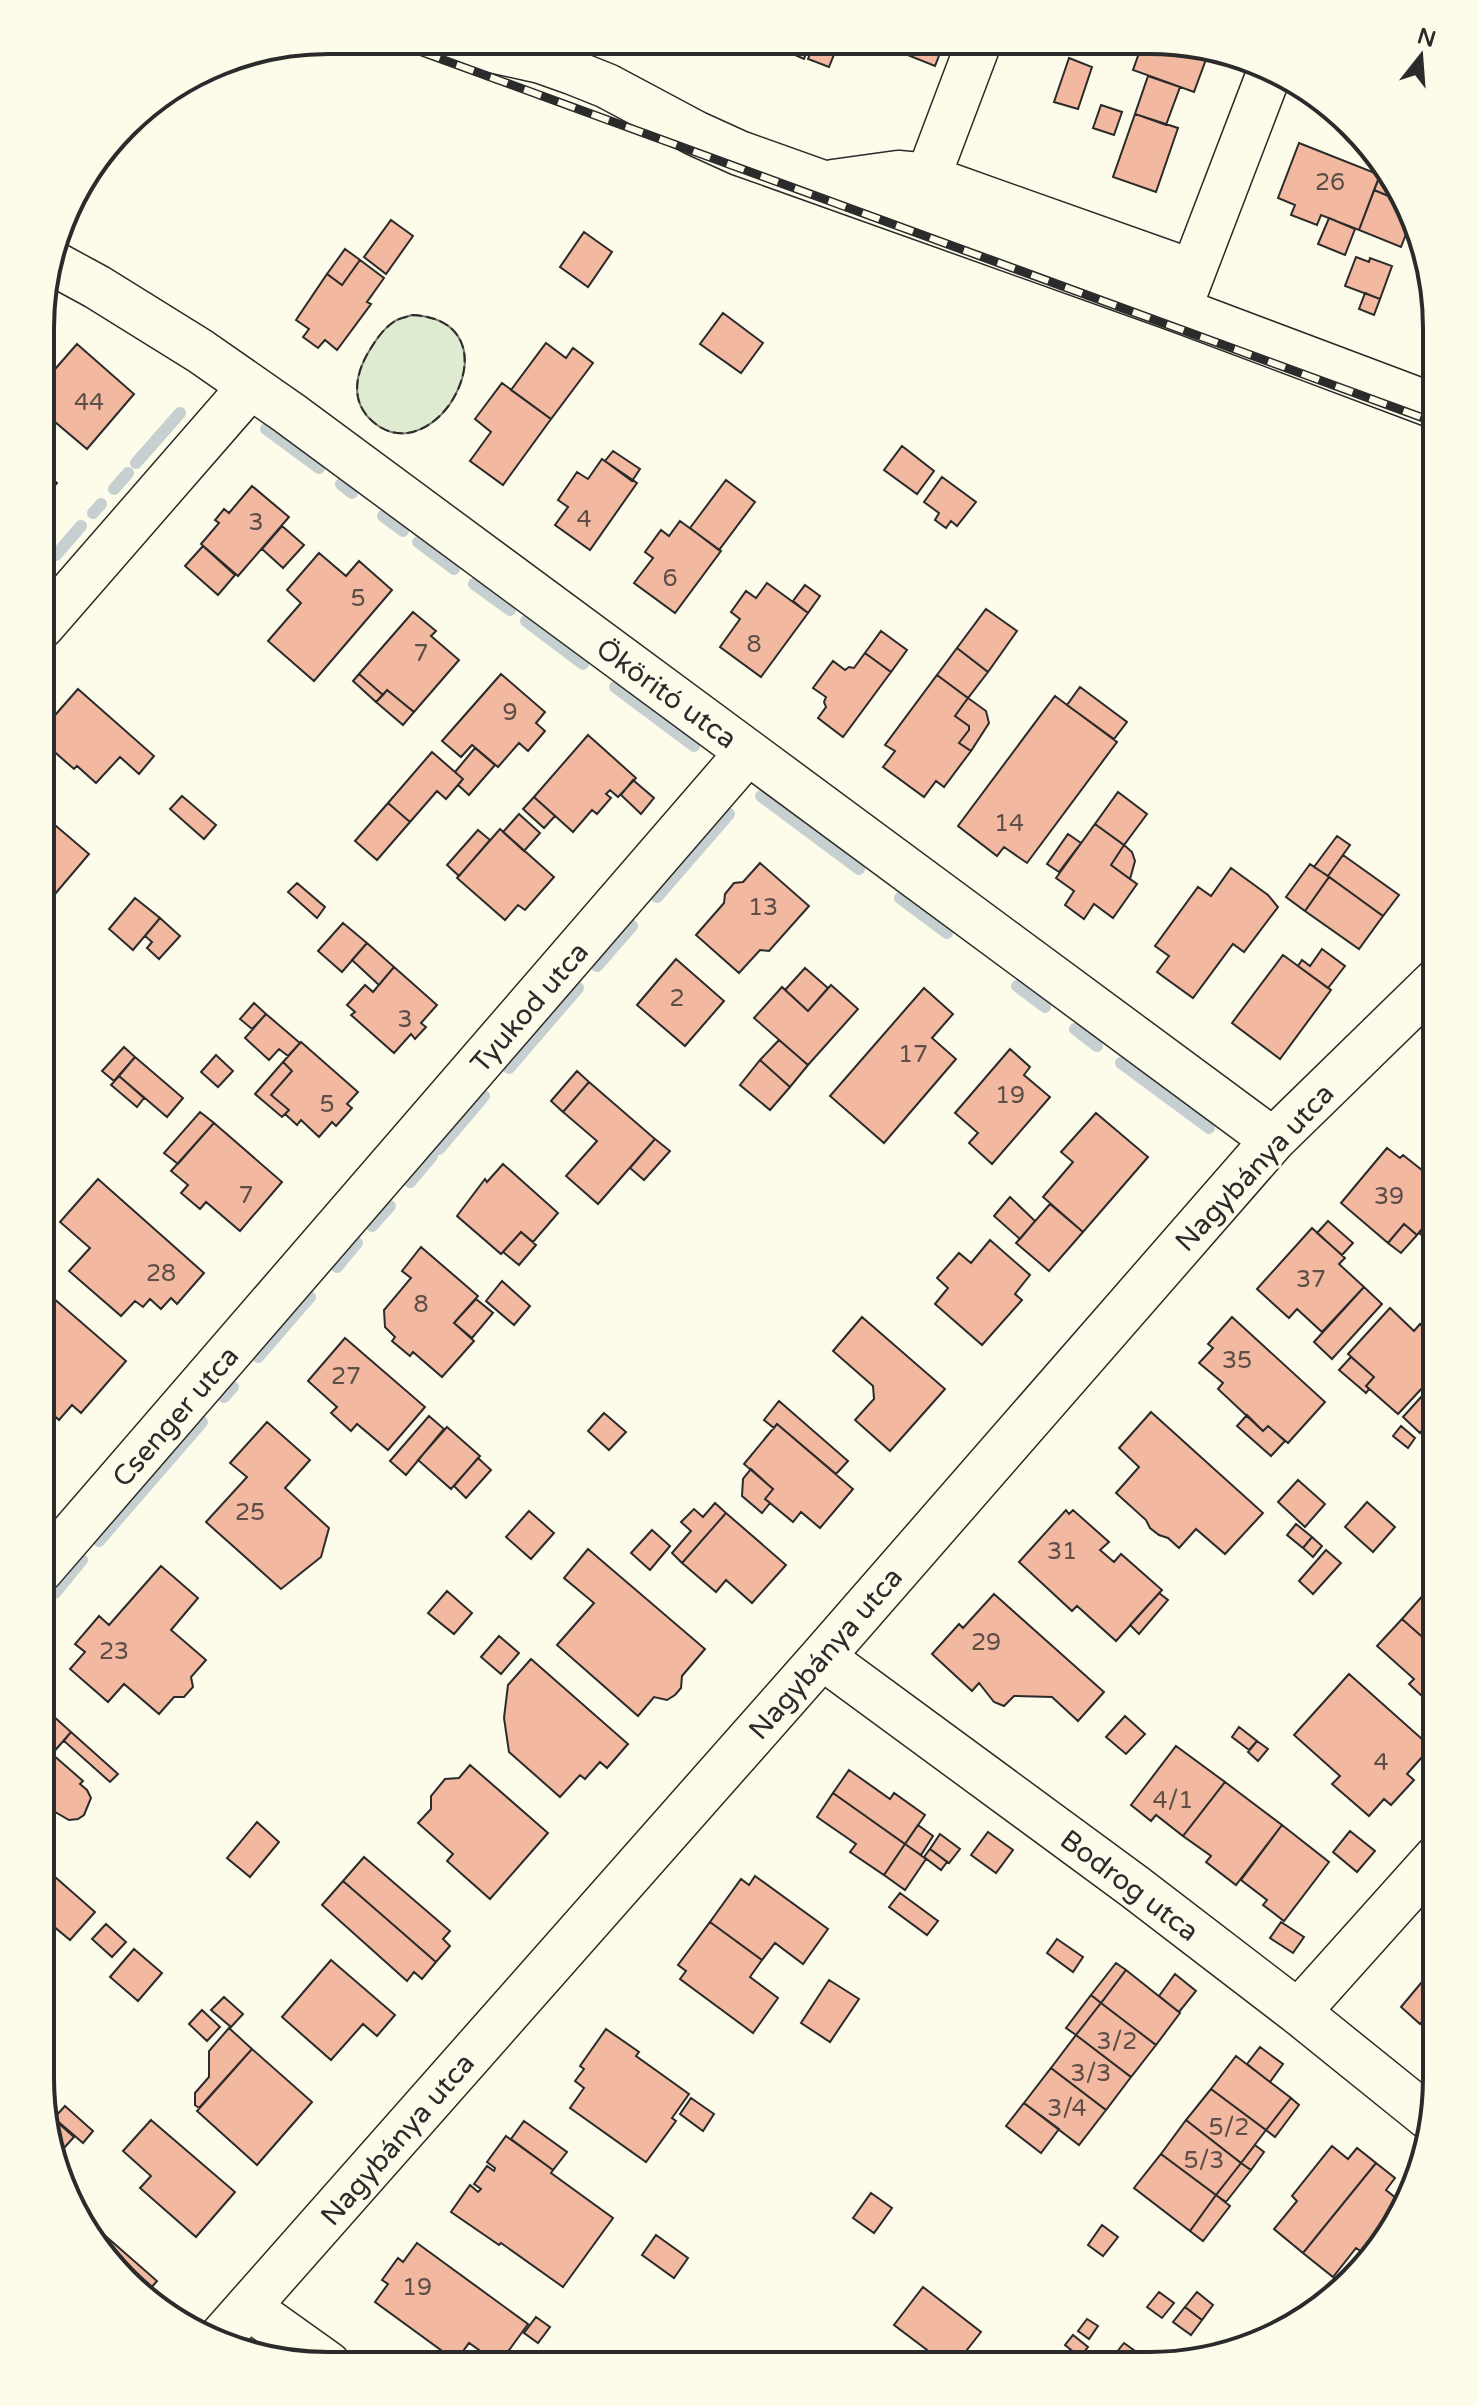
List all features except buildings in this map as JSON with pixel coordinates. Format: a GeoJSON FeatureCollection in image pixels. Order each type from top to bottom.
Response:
{"type":"FeatureCollection","features":[{"type":"Feature","properties":{"kind":"street"},"geometry":{"type":"LineString","coordinates":[[928,177],[974,54]]}},
{"type":"Feature","properties":{"kind":"street"},"geometry":{"type":"LineString","coordinates":[[513,55],[541,61],[607,86],[721,146],[824,183],[1186,291]]}},
{"type":"Feature","properties":{"kind":"street"},"geometry":{"type":"LineString","coordinates":[[1186,291],[1266,81]]}},
{"type":"Feature","properties":{"kind":"street"},"geometry":{"type":"LineString","coordinates":[[824,183],[898,173],[928,177],[1423,401]]}},
{"type":"Feature","properties":{"kind":"street","name":"Ököritó utca"},"geometry":{"type":"LineString","coordinates":[[61,267],[187,342],[289,413],[1273,1140]]}},
{"type":"Feature","properties":{"kind":"street"},"geometry":{"type":"LineString","coordinates":[[54,612],[250,387]]}},
{"type":"Feature","properties":{"kind":"street","name":"Tyukod utca"},"geometry":{"type":"LineString","coordinates":[[309,1262],[748,752]]}},
{"type":"Feature","properties":{"kind":"street","name":"Nagybánya utca"},"geometry":{"type":"LineString","coordinates":[[236,2321],[1273,1140],[1423,994]]}},
{"type":"Feature","properties":{"kind":"street","name":"Csenger utca"},"geometry":{"type":"LineString","coordinates":[[54,1555],[309,1262]]}},
{"type":"Feature","properties":{"kind":"street","name":"Bodrog utca"},"geometry":{"type":"LineString","coordinates":[[822,1657],[1135,1887],[1420,2111]]}},
{"type":"Feature","properties":{"kind":"street"},"geometry":{"type":"LineString","coordinates":[[1298,2012],[1422,1873]]}},
{"type":"Feature","properties":{"kind":"street"},"geometry":{"type":"LineString","coordinates":[[236,2321],[299,2350]]}},
{"type":"Feature","properties":{"kind":"green space"},"geometry":{"type":"Polygon","coordinates":[[[412,315],[443,323],[460,340],[465,363],[459,387],[445,410],[426,426],[404,433],[380,427],[370,419],[363,410],[357,390],[360,369],[373,344],[388,326],[412,315]]]}},
{"type":"Feature","properties":{"kind":"waterway"},"geometry":{"type":"LineString","coordinates":[[136,463],[180,413]]}},
{"type":"Feature","properties":{"kind":"waterway"},"geometry":{"type":"LineString","coordinates":[[266,429],[319,468]]}},
{"type":"Feature","properties":{"kind":"waterway"},"geometry":{"type":"LineString","coordinates":[[114,489],[128,473]]}},
{"type":"Feature","properties":{"kind":"waterway"},"geometry":{"type":"LineString","coordinates":[[341,484],[352,493]]}},
{"type":"Feature","properties":{"kind":"waterway"},"geometry":{"type":"LineString","coordinates":[[93,513],[101,504]]}},
{"type":"Feature","properties":{"kind":"waterway"},"geometry":{"type":"LineString","coordinates":[[383,516],[403,531]]}},
{"type":"Feature","properties":{"kind":"waterway"},"geometry":{"type":"LineString","coordinates":[[56,555],[81,526]]}},
{"type":"Feature","properties":{"kind":"waterway"},"geometry":{"type":"LineString","coordinates":[[418,542],[454,569]]}},
{"type":"Feature","properties":{"kind":"waterway"},"geometry":{"type":"LineString","coordinates":[[474,584],[510,610]]}},
{"type":"Feature","properties":{"kind":"waterway"},"geometry":{"type":"LineString","coordinates":[[526,621],[583,664]]}},
{"type":"Feature","properties":{"kind":"waterway"},"geometry":{"type":"LineString","coordinates":[[615,687],[694,746]]}},
{"type":"Feature","properties":{"kind":"waterway"},"geometry":{"type":"LineString","coordinates":[[761,796],[859,869]]}},
{"type":"Feature","properties":{"kind":"waterway"},"geometry":{"type":"LineString","coordinates":[[657,897],[729,814]]}},
{"type":"Feature","properties":{"kind":"waterway"},"geometry":{"type":"LineString","coordinates":[[900,898],[947,933]]}},
{"type":"Feature","properties":{"kind":"waterway"},"geometry":{"type":"LineString","coordinates":[[597,966],[632,926]]}},
{"type":"Feature","properties":{"kind":"waterway"},"geometry":{"type":"LineString","coordinates":[[1017,986],[1045,1007]]}},
{"type":"Feature","properties":{"kind":"waterway"},"geometry":{"type":"LineString","coordinates":[[509,1068],[578,988]]}},
{"type":"Feature","properties":{"kind":"waterway"},"geometry":{"type":"LineString","coordinates":[[1075,1029],[1097,1046]]}},
{"type":"Feature","properties":{"kind":"waterway"},"geometry":{"type":"LineString","coordinates":[[1121,1063],[1209,1128]]}},
{"type":"Feature","properties":{"kind":"waterway"},"geometry":{"type":"LineString","coordinates":[[439,1149],[484,1096]]}},
{"type":"Feature","properties":{"kind":"waterway"},"geometry":{"type":"LineString","coordinates":[[410,1182],[432,1156]]}},
{"type":"Feature","properties":{"kind":"waterway"},"geometry":{"type":"LineString","coordinates":[[372,1226],[390,1206]]}},
{"type":"Feature","properties":{"kind":"waterway"},"geometry":{"type":"LineString","coordinates":[[337,1267],[357,1243]]}},
{"type":"Feature","properties":{"kind":"waterway"},"geometry":{"type":"LineString","coordinates":[[258,1357],[310,1297]]}},
{"type":"Feature","properties":{"kind":"waterway"},"geometry":{"type":"LineString","coordinates":[[224,1397],[233,1387]]}},
{"type":"Feature","properties":{"kind":"waterway"},"geometry":{"type":"LineString","coordinates":[[99,1541],[202,1422]]}},
{"type":"Feature","properties":{"kind":"waterway"},"geometry":{"type":"LineString","coordinates":[[55,1593],[82,1560]]}},
{"type":"Feature","properties":{"kind":"railway"},"geometry":{"type":"LineString","coordinates":[[430,55],[1423,418]]}},
{"type":"Feature","properties":{"kind":"fence"},"geometry":{"type":"LineString","coordinates":[[412,315],[443,323],[460,340],[465,363],[459,387],[445,410],[426,426],[404,433],[380,427],[370,419],[363,410],[357,390],[360,369],[373,344],[388,326],[412,315]]}}]}
